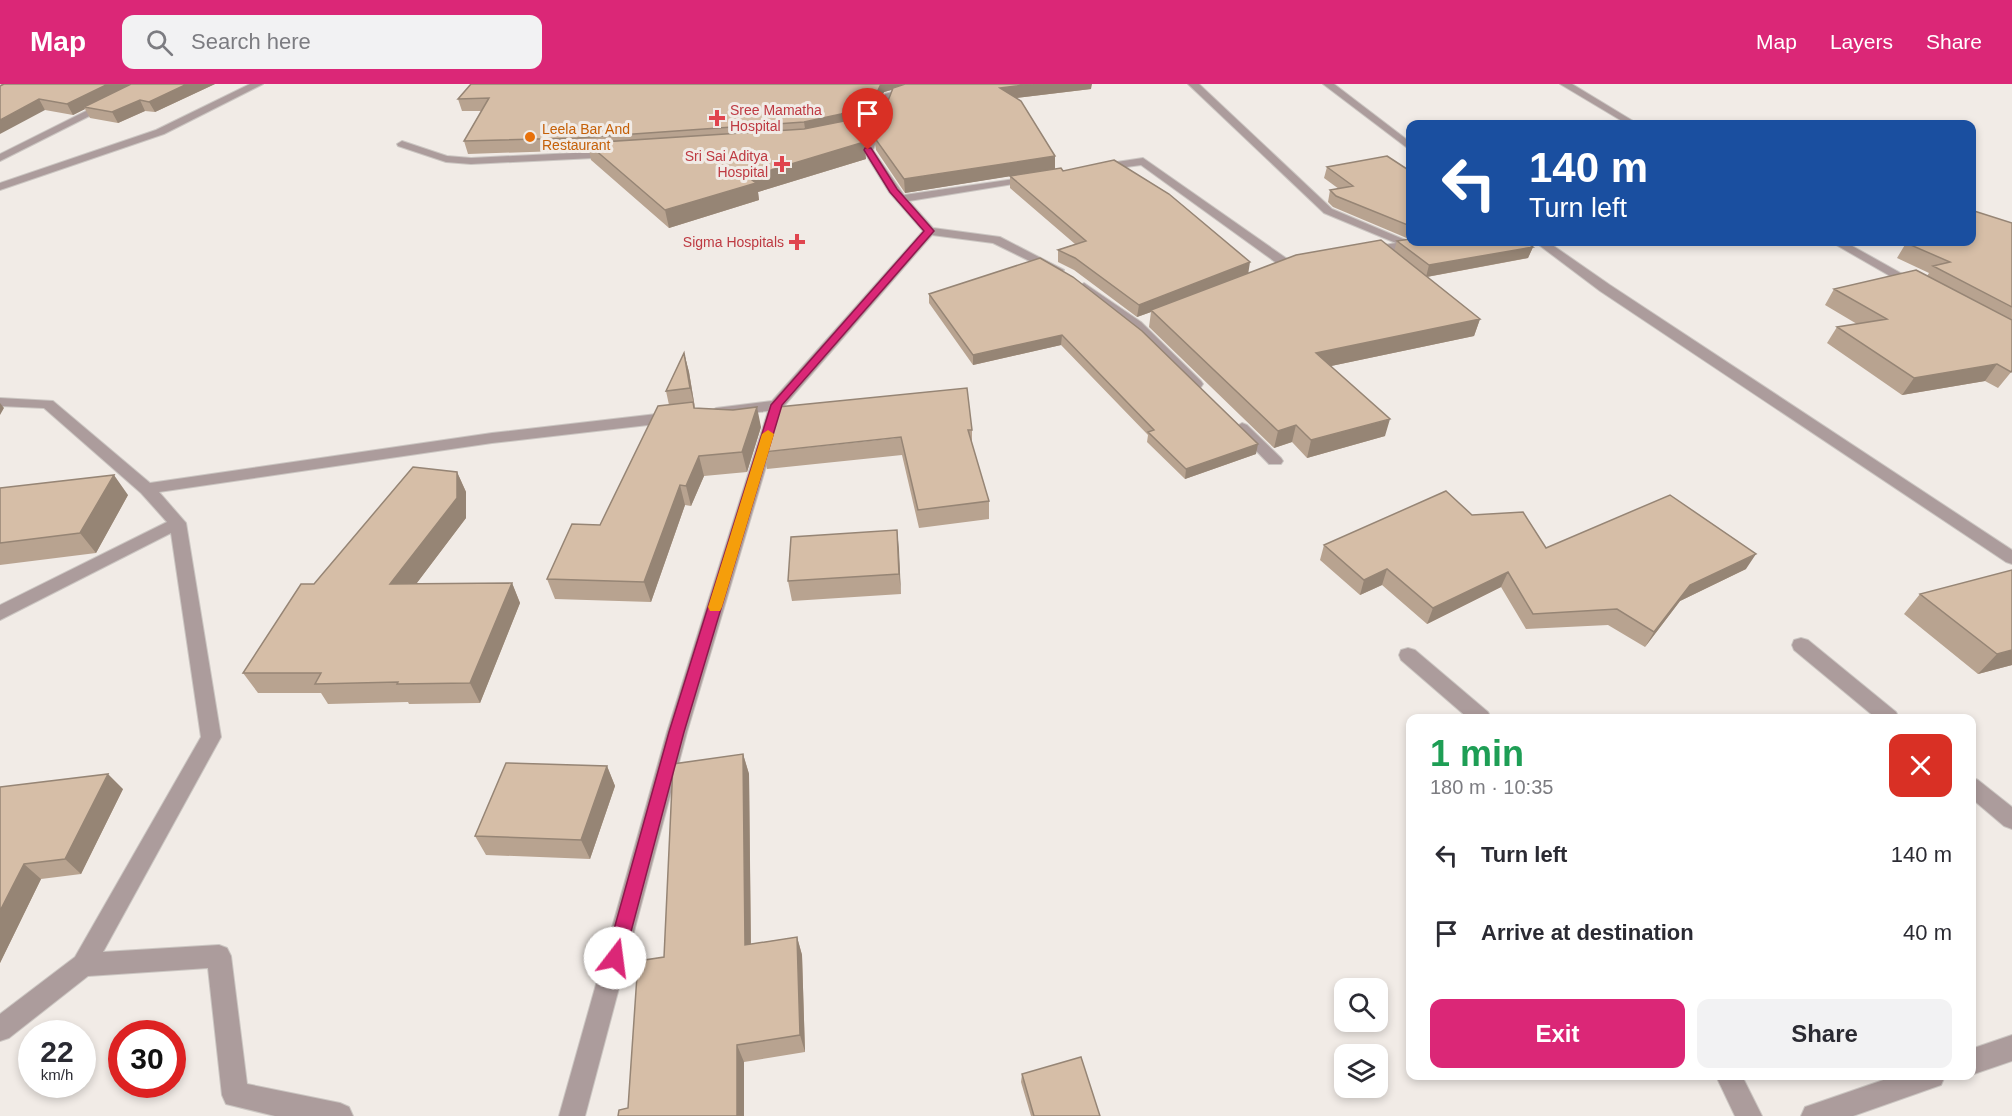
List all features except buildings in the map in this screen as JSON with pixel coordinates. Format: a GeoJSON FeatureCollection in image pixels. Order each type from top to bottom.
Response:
{"type":"FeatureCollection","features":[{"type":"Feature","properties":{"kind":"street"},"geometry":{"type":"LineString","coordinates":[[0,158],[148,84]]}},
{"type":"Feature","properties":{"kind":"street"},"geometry":{"type":"LineString","coordinates":[[0,187],[160,132],[258,84]]}},
{"type":"Feature","properties":{"kind":"street"},"geometry":{"type":"LineString","coordinates":[[931,84],[888,96],[868,150],[900,199],[929,231],[996,240],[1072,278],[1142,323],[1210,397]]}},
{"type":"Feature","properties":{"kind":"street"},"geometry":{"type":"LineString","coordinates":[[1193,84],[1328,211],[1406,239]]}},
{"type":"Feature","properties":{"kind":"street"},"geometry":{"type":"LineString","coordinates":[[1328,84],[1406,144]]}},
{"type":"Feature","properties":{"kind":"street"},"geometry":{"type":"LineString","coordinates":[[1565,84],[1626,120]]}},
{"type":"Feature","properties":{"kind":"street"},"geometry":{"type":"LineString","coordinates":[[862,126],[879,119]]}},
{"type":"Feature","properties":{"kind":"street"},"geometry":{"type":"LineString","coordinates":[[402,144],[446,159],[471,161],[626,153]]}},
{"type":"Feature","properties":{"kind":"street"},"geometry":{"type":"LineString","coordinates":[[1085,170],[1143,161],[1289,267]]}},
{"type":"Feature","properties":{"kind":"street"},"geometry":{"type":"LineString","coordinates":[[900,199],[1039,177]]}},
{"type":"Feature","properties":{"kind":"street"},"geometry":{"type":"LineString","coordinates":[[572,1116],[676,732],[777,405],[929,231]]}},
{"type":"Feature","properties":{"kind":"street"},"geometry":{"type":"LineString","coordinates":[[1355,254],[1406,245]]}},
{"type":"Feature","properties":{"kind":"street"},"geometry":{"type":"LineString","coordinates":[[1547,246],[1654,321],[2012,558]]}},
{"type":"Feature","properties":{"kind":"street"},"geometry":{"type":"LineString","coordinates":[[1844,246],[1924,290]]}},
{"type":"Feature","properties":{"kind":"street"},"geometry":{"type":"LineString","coordinates":[[0,402],[48,404],[147,489],[178,523],[211,737],[83,965],[0,1029]]}},
{"type":"Feature","properties":{"kind":"street"},"geometry":{"type":"LineString","coordinates":[[147,489],[492,438],[777,405]]}},
{"type":"Feature","properties":{"kind":"street"},"geometry":{"type":"LineString","coordinates":[[1234,421],[1275,461]]}},
{"type":"Feature","properties":{"kind":"street"},"geometry":{"type":"LineString","coordinates":[[0,613],[178,523]]}},
{"type":"Feature","properties":{"kind":"street"},"geometry":{"type":"LineString","coordinates":[[1801,645],[1884,714]]}},
{"type":"Feature","properties":{"kind":"street"},"geometry":{"type":"LineString","coordinates":[[1408,655],[1476,714]]}},
{"type":"Feature","properties":{"kind":"street"},"geometry":{"type":"LineString","coordinates":[[1976,790],[2012,820]]}},
{"type":"Feature","properties":{"kind":"street"},"geometry":{"type":"LineString","coordinates":[[83,965],[219,956],[236,1095],[340,1116]]}},
{"type":"Feature","properties":{"kind":"street"},"geometry":{"type":"LineString","coordinates":[[1976,1060],[2012,1048]]}},
{"type":"Feature","properties":{"kind":"street"},"geometry":{"type":"LineString","coordinates":[[1731,1080],[1749,1116]]}},
{"type":"Feature","properties":{"kind":"street"},"geometry":{"type":"LineString","coordinates":[[1814,1116],[1920,1080]]}},
{"type":"Feature","properties":{"kind":"slow traffic"},"geometry":{"type":"LineString","coordinates":[[715,607],[768,434]]}},
{"type":"Feature","properties":{"kind":"place","name":"Sree Mamatha Hospital"},"geometry":{"type":"Point","coordinates":[717,118]}},
{"type":"Feature","properties":{"kind":"place","name":"Leela Bar And Restaurant"},"geometry":{"type":"Point","coordinates":[530,137]}},
{"type":"Feature","properties":{"kind":"place","name":"Sri Sai Aditya Hospital"},"geometry":{"type":"Point","coordinates":[782,164]}},
{"type":"Feature","properties":{"kind":"place","name":"Sigma Hospitals"},"geometry":{"type":"Point","coordinates":[797,242]}},
{"type":"Feature","properties":{"kind":"route"},"geometry":{"type":"LineString","coordinates":[[615,958],[676,732],[777,405],[929,231],[893,190],[868,150]]}}]}
